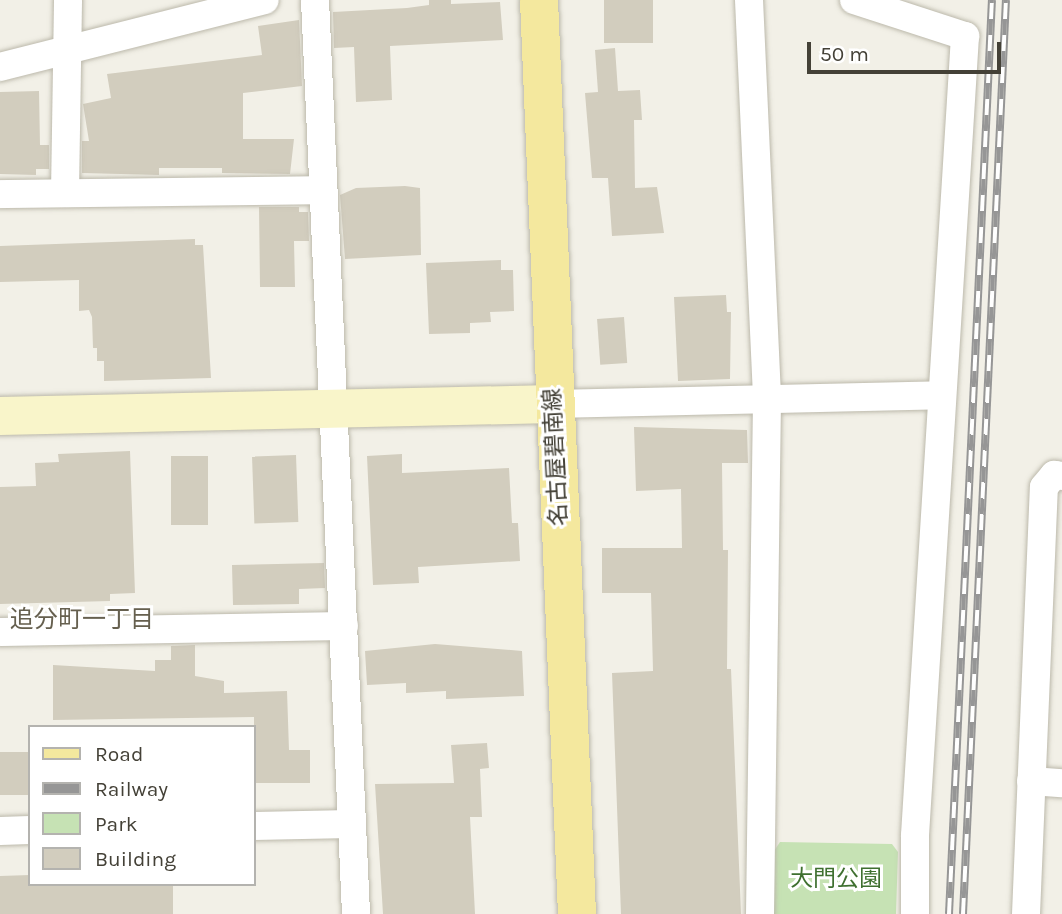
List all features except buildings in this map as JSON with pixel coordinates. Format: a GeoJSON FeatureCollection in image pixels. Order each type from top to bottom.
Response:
{"type":"FeatureCollection","features":[{"type":"Feature","properties":{"kind":"main road","name":"名古屋碧南線"},"geometry":{"type":"LineString","coordinates":[[539,0],[553,404],[577,914]]}},
{"type":"Feature","properties":{"kind":"street"},"geometry":{"type":"LineString","coordinates":[[65,192],[65,51],[68,0]]}},
{"type":"Feature","properties":{"kind":"street"},"geometry":{"type":"LineString","coordinates":[[0,66],[265,0]]}},
{"type":"Feature","properties":{"kind":"street"},"geometry":{"type":"LineString","coordinates":[[315,0],[356,914]]}},
{"type":"Feature","properties":{"kind":"street"},"geometry":{"type":"LineString","coordinates":[[749,0],[766,400],[760,914]]}},
{"type":"Feature","properties":{"kind":"street"},"geometry":{"type":"LineString","coordinates":[[854,0],[965,36],[915,836],[915,914]]}},
{"type":"Feature","properties":{"kind":"street"},"geometry":{"type":"LineString","coordinates":[[0,194],[322,190]]}},
{"type":"Feature","properties":{"kind":"street"},"geometry":{"type":"LineString","coordinates":[[0,416],[942,395]]}},
{"type":"Feature","properties":{"kind":"street"},"geometry":{"type":"LineString","coordinates":[[1026,914],[1031,781],[1051,584],[1044,487],[1054,475],[1062,476]]}},
{"type":"Feature","properties":{"kind":"street"},"geometry":{"type":"LineString","coordinates":[[0,632],[344,626]]}},
{"type":"Feature","properties":{"kind":"street"},"geometry":{"type":"LineString","coordinates":[[1031,781],[1062,783]]}},
{"type":"Feature","properties":{"kind":"street"},"geometry":{"type":"LineString","coordinates":[[256,826],[351,824]]}},
{"type":"Feature","properties":{"kind":"street"},"geometry":{"type":"LineString","coordinates":[[0,831],[28,830]]}},
{"type":"Feature","properties":{"kind":"green space","name":"大門公園"},"geometry":{"type":"Polygon","coordinates":[[[780,842],[892,844],[898,852],[896,914],[773,914],[774,851],[780,842]]]}},
{"type":"Feature","properties":{"kind":"railway"},"geometry":{"type":"LineString","coordinates":[[949,914],[992,0]]}},
{"type":"Feature","properties":{"kind":"railway"},"geometry":{"type":"LineString","coordinates":[[963,914],[1006,0]]}},
{"type":"Feature","properties":{"kind":"district","name":"追分町一丁目"},"geometry":{"type":"Point","coordinates":[82,620]}}]}
